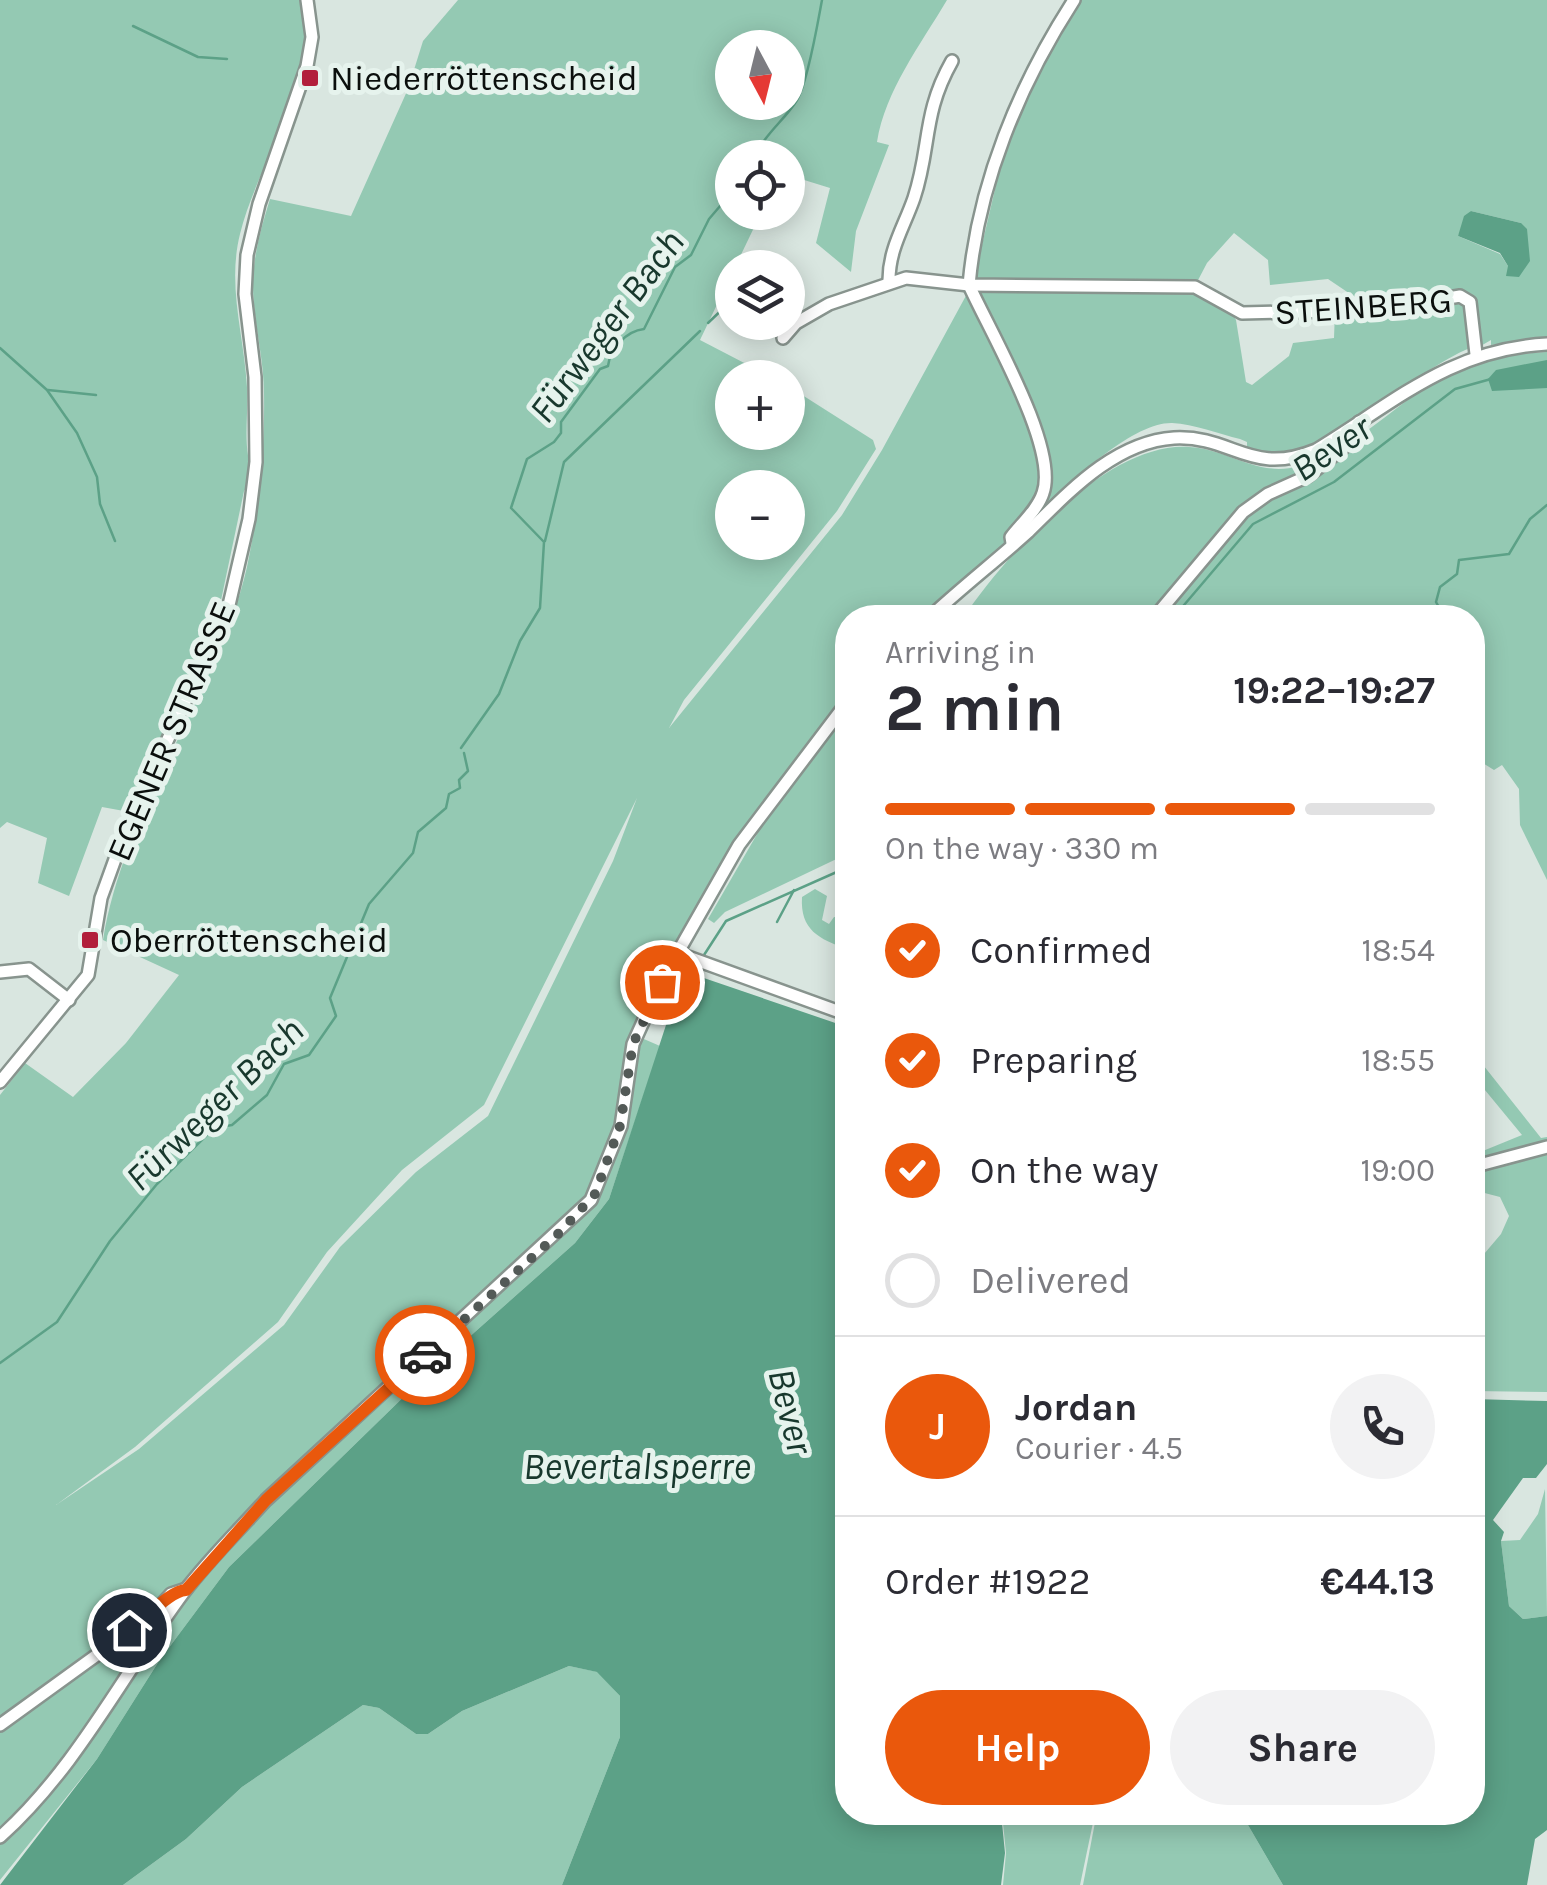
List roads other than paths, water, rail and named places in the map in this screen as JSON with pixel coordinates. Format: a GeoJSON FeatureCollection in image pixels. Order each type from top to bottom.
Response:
{"type":"FeatureCollection","features":[{"type":"Feature","properties":{"kind":"street","name":"EGENER STRASSE"},"geometry":{"type":"LineString","coordinates":[[0,1082],[69,1000],[91,966],[102,898],[122,840],[216,639],[236,579],[256,462],[255,377],[245,294],[248,255],[259,204],[308,66],[312,37],[307,0]]}},
{"type":"Feature","properties":{"kind":"street"},"geometry":{"type":"LineString","coordinates":[[1012,543],[1011,537],[1042,498],[1044,463],[1022,393],[969,285],[994,168],[1014,108],[1074,0]]}},
{"type":"Feature","properties":{"kind":"street"},"geometry":{"type":"LineString","coordinates":[[889,280],[892,247],[919,180],[926,123],[952,62]]}},
{"type":"Feature","properties":{"kind":"street"},"geometry":{"type":"LineString","coordinates":[[805,318],[889,280],[969,285]]}},
{"type":"Feature","properties":{"kind":"street","name":"STEINBERG"},"geometry":{"type":"LineString","coordinates":[[969,285],[1195,287],[1242,313],[1377,310],[1460,296],[1470,302],[1476,354]]}},
{"type":"Feature","properties":{"kind":"street"},"geometry":{"type":"LineString","coordinates":[[943,605],[1088,476],[1147,444],[1190,438],[1258,460],[1278,461],[1316,450],[1476,354],[1547,344]]}},
{"type":"Feature","properties":{"kind":"street"},"geometry":{"type":"LineString","coordinates":[[1165,605],[1243,512],[1268,494],[1308,476],[1341,451],[1358,436],[1359,422]]}},
{"type":"Feature","properties":{"kind":"street"},"geometry":{"type":"LineString","coordinates":[[0,1837],[64,1769],[186,1590],[266,1500],[591,1200],[620,1126],[633,1044],[677,954],[746,835],[835,718]]}},
{"type":"Feature","properties":{"kind":"street"},"geometry":{"type":"LineString","coordinates":[[677,954],[835,1010]]}},
{"type":"Feature","properties":{"kind":"street"},"geometry":{"type":"LineString","coordinates":[[0,972],[29,968],[69,1000]]}},
{"type":"Feature","properties":{"kind":"street"},"geometry":{"type":"LineString","coordinates":[[1485,1164],[1547,1147]]}},
{"type":"Feature","properties":{"kind":"street"},"geometry":{"type":"LineString","coordinates":[[0,1725],[152,1615],[171,1594],[186,1590]]}},
{"type":"Feature","properties":{"kind":"water"},"geometry":{"type":"Polygon","coordinates":[[[1471,211],[1521,223],[1527,229],[1530,261],[1519,277],[1506,276],[1508,266],[1500,253],[1458,236],[1464,216],[1471,211]]]}},
{"type":"Feature","properties":{"kind":"water"},"geometry":{"type":"Polygon","coordinates":[[[1547,360],[1547,388],[1492,391],[1488,379],[1496,370],[1547,360]]]}},
{"type":"Feature","properties":{"kind":"water","name":"Bevertalsperre"},"geometry":{"type":"Polygon","coordinates":[[[695,967],[700,969],[698,976],[835,1023],[835,1825],[1002,1825],[1005,1853],[1001,1885],[562,1885],[620,1737],[620,1696],[597,1672],[569,1666],[462,1711],[428,1734],[416,1734],[379,1708],[363,1705],[242,1787],[186,1839],[123,1885],[0,1885],[97,1759],[159,1661],[229,1567],[421,1380],[575,1243],[609,1199],[666,1025],[695,967]]]}},
{"type":"Feature","properties":{"kind":"water"},"geometry":{"type":"Polygon","coordinates":[[[1485,1399],[1547,1401],[1547,1464],[1536,1478],[1523,1478],[1493,1520],[1504,1532],[1501,1541],[1509,1606],[1523,1619],[1547,1616],[1547,1830],[1535,1839],[1527,1885],[1283,1885],[1248,1825],[1485,1825],[1485,1399]]]}},
{"type":"Feature","properties":{"kind":"waterway","name":"Fürweger Bach"},"geometry":{"type":"LineString","coordinates":[[765,140],[801,91],[822,0]]}},
{"type":"Feature","properties":{"kind":"waterway"},"geometry":{"type":"LineString","coordinates":[[133,26],[198,57],[227,59]]}},
{"type":"Feature","properties":{"kind":"waterway","name":"Fürweger Bach"},"geometry":{"type":"LineString","coordinates":[[461,748],[499,694],[520,641],[540,608],[544,542],[511,508],[527,459],[554,442],[561,433],[561,422],[600,369],[608,366],[620,342],[644,329],[675,267],[691,255],[715,212]]}},
{"type":"Feature","properties":{"kind":"waterway"},"geometry":{"type":"LineString","coordinates":[[708,323],[715,316]]}},
{"type":"Feature","properties":{"kind":"waterway"},"geometry":{"type":"LineString","coordinates":[[545,541],[564,462],[700,331]]}},
{"type":"Feature","properties":{"kind":"waterway"},"geometry":{"type":"LineString","coordinates":[[0,348],[47,390],[77,433],[97,477],[100,504],[115,541]]}},
{"type":"Feature","properties":{"kind":"waterway","name":"Bever"},"geometry":{"type":"LineString","coordinates":[[1184,605],[1253,524],[1334,482],[1455,389],[1491,379]]}},
{"type":"Feature","properties":{"kind":"waterway"},"geometry":{"type":"LineString","coordinates":[[48,390],[96,395]]}},
{"type":"Feature","properties":{"kind":"waterway"},"geometry":{"type":"LineString","coordinates":[[1438,605],[1440,587],[1457,574],[1459,560],[1509,554],[1530,519],[1547,505]]}},
{"type":"Feature","properties":{"kind":"waterway","name":"Fürweger Bach"},"geometry":{"type":"LineString","coordinates":[[0,1363],[57,1322],[110,1241],[157,1184],[214,1128],[232,1125],[267,1095],[284,1064],[309,1055],[336,1016],[330,998],[369,904],[413,853],[418,832],[446,808],[449,794],[460,788],[459,780],[468,771],[464,753]]}},
{"type":"Feature","properties":{"kind":"waterway","name":"Bever"},"geometry":{"type":"LineString","coordinates":[[704,955],[726,921],[835,873]]}},
{"type":"Feature","properties":{"kind":"waterway"},"geometry":{"type":"LineString","coordinates":[[777,922],[794,890]]}},
{"type":"Feature","properties":{"kind":"place","name":"Niederröttenscheid"},"geometry":{"type":"Point","coordinates":[310,78]}},
{"type":"Feature","properties":{"kind":"place","name":"Oberröttenscheid"},"geometry":{"type":"Point","coordinates":[90,940]}}]}
